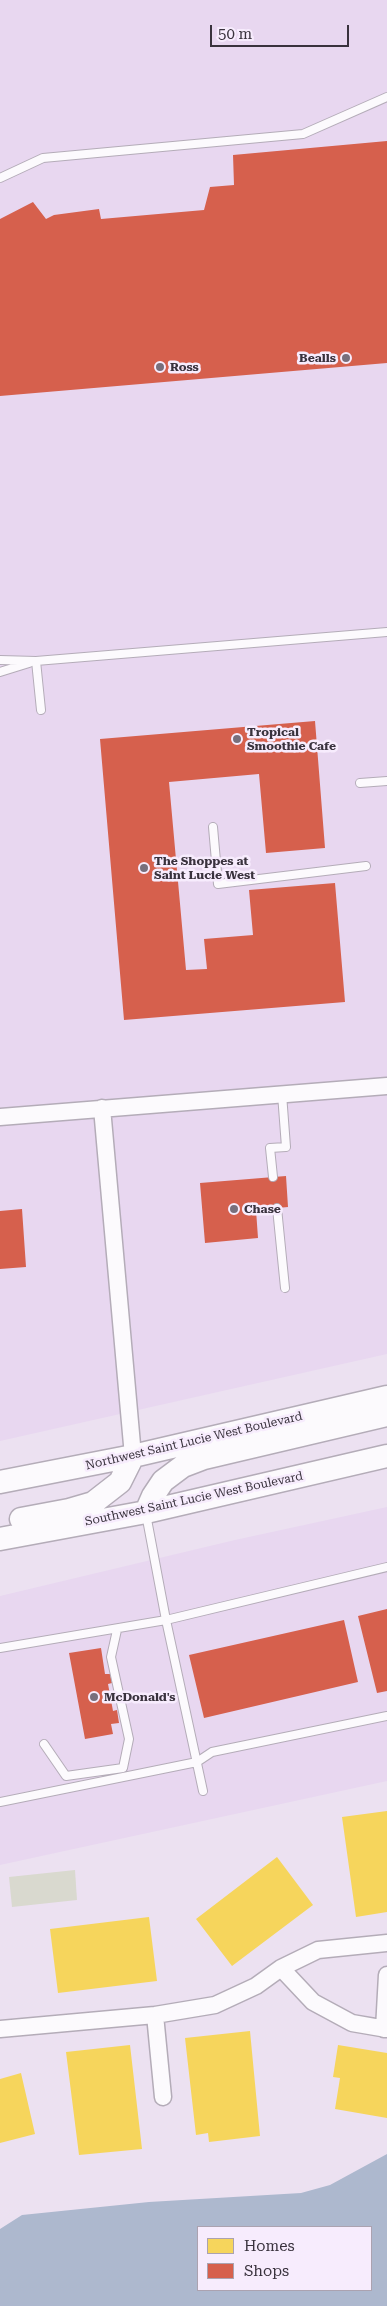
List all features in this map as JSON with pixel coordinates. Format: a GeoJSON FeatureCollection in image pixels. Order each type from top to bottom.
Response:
{"type":"FeatureCollection","features":[{"type":"Feature","properties":{"kind":"main road","name":"Northwest Saint Lucie West Boulevard"},"geometry":{"type":"LineString","coordinates":[[0,1482],[133,1456],[387,1397]]}},
{"type":"Feature","properties":{"kind":"main road"},"geometry":{"type":"LineString","coordinates":[[146,1512],[153,1496],[163,1481],[183,1466],[204,1458],[387,1415]]}},
{"type":"Feature","properties":{"kind":"main road"},"geometry":{"type":"LineString","coordinates":[[0,1524],[69,1510],[93,1503],[120,1482],[133,1456]]}},
{"type":"Feature","properties":{"kind":"main road","name":"Southwest Saint Lucie West Boulevard"},"geometry":{"type":"LineString","coordinates":[[0,1539],[146,1512],[387,1456]]}},
{"type":"Feature","properties":{"kind":"street"},"geometry":{"type":"LineString","coordinates":[[0,1117],[387,1086]]}},
{"type":"Feature","properties":{"kind":"street"},"geometry":{"type":"LineString","coordinates":[[102,1108],[133,1456]]}},
{"type":"Feature","properties":{"kind":"street"},"geometry":{"type":"LineString","coordinates":[[0,2029],[155,2014],[215,2005],[256,1986],[281,1968],[318,1950],[387,1943]]}},
{"type":"Feature","properties":{"kind":"street"},"geometry":{"type":"LineString","coordinates":[[281,1968],[313,2002],[352,2022],[385,2029],[387,1975]]}},
{"type":"Feature","properties":{"kind":"street"},"geometry":{"type":"LineString","coordinates":[[155,2014],[163,2097]]}},
{"type":"Feature","properties":{"kind":"lane"},"geometry":{"type":"LineString","coordinates":[[0,178],[43,158],[304,134],[387,97]]}},
{"type":"Feature","properties":{"kind":"lane"},"geometry":{"type":"LineString","coordinates":[[0,660],[36,661],[387,632]]}},
{"type":"Feature","properties":{"kind":"lane"},"geometry":{"type":"LineString","coordinates":[[0,672],[36,661]]}},
{"type":"Feature","properties":{"kind":"lane"},"geometry":{"type":"LineString","coordinates":[[36,661],[41,710]]}},
{"type":"Feature","properties":{"kind":"lane"},"geometry":{"type":"LineString","coordinates":[[360,783],[387,781]]}},
{"type":"Feature","properties":{"kind":"lane"},"geometry":{"type":"LineString","coordinates":[[213,827],[218,884],[366,866]]}},
{"type":"Feature","properties":{"kind":"lane"},"geometry":{"type":"LineString","coordinates":[[273,1177],[270,1148],[286,1147],[282,1094]]}},
{"type":"Feature","properties":{"kind":"lane"},"geometry":{"type":"LineString","coordinates":[[277,1208],[285,1288]]}},
{"type":"Feature","properties":{"kind":"lane"},"geometry":{"type":"LineString","coordinates":[[146,1512],[166,1620],[204,1791]]}},
{"type":"Feature","properties":{"kind":"lane"},"geometry":{"type":"LineString","coordinates":[[0,1648],[117,1630],[166,1620],[387,1567]]}},
{"type":"Feature","properties":{"kind":"lane"},"geometry":{"type":"LineString","coordinates":[[44,1744],[66,1776],[123,1768],[129,1738],[111,1657],[117,1630]]}},
{"type":"Feature","properties":{"kind":"lane"},"geometry":{"type":"LineString","coordinates":[[0,1802],[197,1762],[212,1752],[387,1716]]}},
{"type":"Feature","properties":{"kind":"shaded area"},"geometry":{"type":"Polygon","coordinates":[[[0,0],[387,0],[387,1354],[0,1441],[0,0]]]}},
{"type":"Feature","properties":{"kind":"shaded area"},"geometry":{"type":"Polygon","coordinates":[[[387,1507],[387,1781],[0,1865],[0,1596],[235,1540],[387,1507]]]}},
{"type":"Feature","properties":{"kind":"shaded area"},"geometry":{"type":"Polygon","coordinates":[[[75,1870],[77,1900],[12,1907],[9,1877],[75,1870]]]}},
{"type":"Feature","properties":{"kind":"water"},"geometry":{"type":"Polygon","coordinates":[[[387,2154],[387,2306],[0,2306],[0,2229],[22,2215],[149,2202],[301,2193],[330,2185],[387,2154]]]}},
{"type":"Feature","properties":{"kind":"building: Homes"},"geometry":{"type":"Polygon","coordinates":[[[387,1811],[387,1912],[356,1917],[342,1817],[387,1811]]]}},
{"type":"Feature","properties":{"kind":"building: Homes"},"geometry":{"type":"Polygon","coordinates":[[[277,1857],[313,1905],[232,1966],[196,1919],[277,1857]]]}},
{"type":"Feature","properties":{"kind":"building: Homes"},"geometry":{"type":"Polygon","coordinates":[[[149,1917],[157,1981],[58,1993],[50,1929],[149,1917]]]}},
{"type":"Feature","properties":{"kind":"building: Homes"},"geometry":{"type":"Polygon","coordinates":[[[250,2031],[260,2136],[209,2142],[208,2133],[196,2135],[185,2038],[250,2031]]]}},
{"type":"Feature","properties":{"kind":"building: Homes"},"geometry":{"type":"Polygon","coordinates":[[[130,2045],[142,2149],[79,2155],[66,2052],[130,2045]]]}},
{"type":"Feature","properties":{"kind":"building: Homes"},"geometry":{"type":"Polygon","coordinates":[[[338,2045],[387,2053],[387,2118],[335,2109],[340,2078],[333,2077],[338,2045]]]}},
{"type":"Feature","properties":{"kind":"building: Homes"},"geometry":{"type":"Polygon","coordinates":[[[21,2073],[35,2134],[0,2143],[0,2079],[21,2073]]]}},
{"type":"Feature","properties":{"kind":"building: Shops"},"geometry":{"type":"Polygon","coordinates":[[[387,141],[387,363],[0,396],[0,219],[33,202],[46,219],[54,215],[99,209],[101,219],[204,210],[210,187],[234,185],[233,155],[387,141]]]}},
{"type":"Feature","properties":{"kind":"building: Shops","name":"The Shoppes at Saint Lucie West"},"geometry":{"type":"Polygon","coordinates":[[[315,721],[325,848],[266,853],[259,774],[169,782],[186,970],[207,969],[204,939],[253,935],[249,890],[335,883],[345,1002],[124,1020],[100,739],[315,721]]]}},
{"type":"Feature","properties":{"kind":"building: Shops","name":"Chase"},"geometry":{"type":"Polygon","coordinates":[[[286,1176],[288,1207],[256,1210],[258,1238],[205,1243],[200,1183],[286,1176]]]}},
{"type":"Feature","properties":{"kind":"building: Shops"},"geometry":{"type":"Polygon","coordinates":[[[22,1209],[26,1267],[0,1269],[0,1211],[22,1209]]]}},
{"type":"Feature","properties":{"kind":"building: Shops"},"geometry":{"type":"Polygon","coordinates":[[[387,1609],[387,1691],[377,1693],[358,1616],[387,1609]]]}},
{"type":"Feature","properties":{"kind":"building: Shops"},"geometry":{"type":"Polygon","coordinates":[[[344,1620],[358,1682],[204,1718],[189,1655],[344,1620]]]}},
{"type":"Feature","properties":{"kind":"building: Shops","name":"McDonald's"},"geometry":{"type":"Polygon","coordinates":[[[101,1648],[105,1674],[110,1674],[112,1683],[108,1684],[113,1711],[117,1710],[119,1723],[111,1724],[113,1734],[85,1739],[69,1653],[101,1648]]]}},
{"type":"Feature","properties":{"kind":"place","name":"Bealls"},"geometry":{"type":"Point","coordinates":[346,358]}},
{"type":"Feature","properties":{"kind":"place","name":"Ross"},"geometry":{"type":"Point","coordinates":[160,367]}},
{"type":"Feature","properties":{"kind":"place","name":"Tropical Smoothie Cafe"},"geometry":{"type":"Point","coordinates":[237,739]}},
{"type":"Feature","properties":{"kind":"place","name":"The Shoppes at Saint Lucie West"},"geometry":{"type":"Point","coordinates":[144,868]}},
{"type":"Feature","properties":{"kind":"place","name":"Chase"},"geometry":{"type":"Point","coordinates":[234,1209]}},
{"type":"Feature","properties":{"kind":"place","name":"McDonald's"},"geometry":{"type":"Point","coordinates":[94,1697]}}]}
